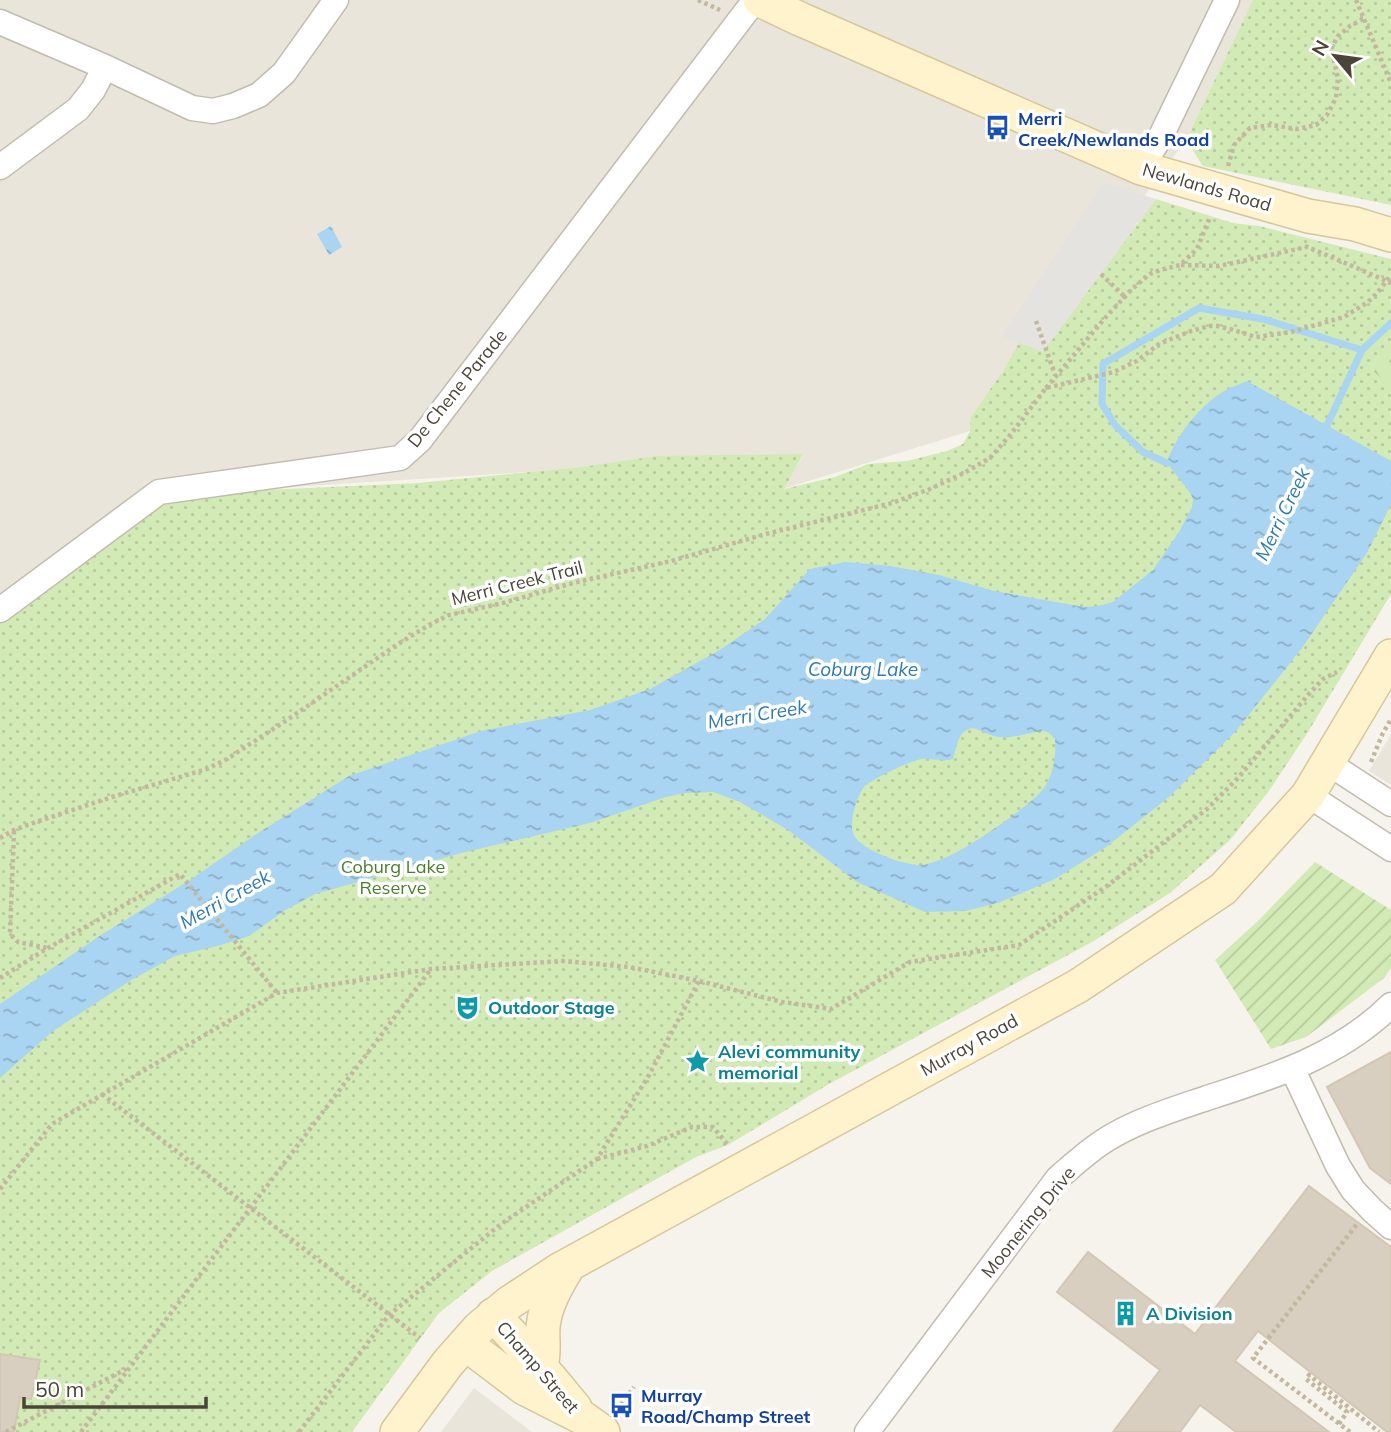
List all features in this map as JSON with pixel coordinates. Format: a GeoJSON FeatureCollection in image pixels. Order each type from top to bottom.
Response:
{"type":"FeatureCollection","features":[{"type":"Feature","properties":{"kind":"main road","name":"Newlands Road"},"geometry":{"type":"LineString","coordinates":[[760,0],[1141,168],[1308,216],[1355,224],[1391,234]]}},
{"type":"Feature","properties":{"kind":"main road","name":"Murray Road"},"geometry":{"type":"LineString","coordinates":[[397,1432],[448,1363],[479,1328],[525,1292],[569,1265],[1078,986],[1223,889],[1308,795],[1391,656]]}},
{"type":"Feature","properties":{"kind":"main road"},"geometry":{"type":"LineString","coordinates":[[541,1366],[544,1356],[545,1316],[556,1286],[569,1265]]}},
{"type":"Feature","properties":{"kind":"main road","name":"Champ Street"},"geometry":{"type":"LineString","coordinates":[[493,1315],[532,1358],[602,1418]]}},
{"type":"Feature","properties":{"kind":"main road","name":"Champ Street"},"geometry":{"type":"LineString","coordinates":[[466,1344],[524,1388],[602,1418]]}},
{"type":"Feature","properties":{"kind":"street"},"geometry":{"type":"LineString","coordinates":[[0,22],[192,108],[213,111],[233,106],[259,94],[284,73],[336,0]]}},
{"type":"Feature","properties":{"kind":"street","name":"De Chene Parade"},"geometry":{"type":"LineString","coordinates":[[0,610],[159,492],[400,458],[420,440],[755,0]]}},
{"type":"Feature","properties":{"kind":"street"},"geometry":{"type":"LineString","coordinates":[[1141,168],[1161,136],[1227,0]]}},
{"type":"Feature","properties":{"kind":"street"},"geometry":{"type":"LineString","coordinates":[[0,167],[78,109],[93,90],[105,67]]}},
{"type":"Feature","properties":{"kind":"street"},"geometry":{"type":"LineString","coordinates":[[1328,763],[1391,804]]}},
{"type":"Feature","properties":{"kind":"street"},"geometry":{"type":"LineString","coordinates":[[1308,795],[1391,849]]}},
{"type":"Feature","properties":{"kind":"street","name":"Moonering Drive"},"geometry":{"type":"LineString","coordinates":[[867,1432],[1058,1178],[1080,1158],[1105,1140],[1145,1120],[1292,1069],[1348,1039],[1377,1019],[1391,1005]]}},
{"type":"Feature","properties":{"kind":"street"},"geometry":{"type":"LineString","coordinates":[[1292,1069],[1338,1166],[1353,1190],[1391,1227]]}},
{"type":"Feature","properties":{"kind":"path"},"geometry":{"type":"LineString","coordinates":[[1356,0],[1391,83]]}},
{"type":"Feature","properties":{"kind":"path"},"geometry":{"type":"LineString","coordinates":[[1180,265],[1197,249],[1221,192],[1234,145],[1250,128],[1271,125],[1297,129],[1315,125],[1327,115],[1336,98],[1338,78],[1331,49],[1338,36],[1363,19]]}},
{"type":"Feature","properties":{"kind":"path"},"geometry":{"type":"LineString","coordinates":[[1180,265],[1219,267],[1307,247]]}},
{"type":"Feature","properties":{"kind":"path","name":"Merri Creek Trail"},"geometry":{"type":"LineString","coordinates":[[0,838],[14,830],[112,797],[207,769],[227,759],[398,644],[449,615],[892,503],[964,473],[990,458],[1055,376],[1132,289],[1150,274],[1180,265]]}},
{"type":"Feature","properties":{"kind":"path"},"geometry":{"type":"LineString","coordinates":[[1350,265],[1391,283]]}},
{"type":"Feature","properties":{"kind":"path"},"geometry":{"type":"LineString","coordinates":[[1101,274],[1125,297]]}},
{"type":"Feature","properties":{"kind":"path"},"geometry":{"type":"LineString","coordinates":[[1046,388],[1114,372],[1137,361],[1159,344],[1209,326],[1230,329],[1256,338],[1291,332],[1344,317],[1368,302],[1391,275]]}},
{"type":"Feature","properties":{"kind":"path"},"geometry":{"type":"LineString","coordinates":[[1036,321],[1055,376]]}},
{"type":"Feature","properties":{"kind":"path"},"geometry":{"type":"LineString","coordinates":[[0,1189],[52,1124],[277,993],[432,969],[563,961],[629,967],[782,1002],[831,1009],[909,962],[1019,945],[1107,886],[1206,809],[1238,778],[1323,679],[1337,672]]}},
{"type":"Feature","properties":{"kind":"path"},"geometry":{"type":"LineString","coordinates":[[1371,762],[1391,719]]}},
{"type":"Feature","properties":{"kind":"path"},"geometry":{"type":"LineString","coordinates":[[14,830],[10,934],[18,942],[48,948]]}},
{"type":"Feature","properties":{"kind":"path"},"geometry":{"type":"LineString","coordinates":[[0,978],[180,874],[277,993]]}},
{"type":"Feature","properties":{"kind":"path"},"geometry":{"type":"LineString","coordinates":[[81,1432],[432,969]]}},
{"type":"Feature","properties":{"kind":"path"},"geometry":{"type":"LineString","coordinates":[[597,1159],[649,1075],[699,981]]}},
{"type":"Feature","properties":{"kind":"path"},"geometry":{"type":"LineString","coordinates":[[102,1094],[420,1338]]}},
{"type":"Feature","properties":{"kind":"path"},"geometry":{"type":"LineString","coordinates":[[299,1432],[389,1315],[501,1224],[597,1159],[647,1146],[692,1127],[713,1127],[728,1145]]}},
{"type":"Feature","properties":{"kind":"path"},"geometry":{"type":"LineString","coordinates":[[1350,1432],[1253,1358],[1360,1221]]}},
{"type":"Feature","properties":{"kind":"path"},"geometry":{"type":"LineString","coordinates":[[5,1432],[130,1367]]}},
{"type":"Feature","properties":{"kind":"path"},"geometry":{"type":"LineString","coordinates":[[1339,1423],[1347,1412],[1306,1379],[1309,1375],[1379,1432]]}},
{"type":"Feature","properties":{"kind":"path"},"geometry":{"type":"LineString","coordinates":[[602,1418],[634,1387]]}},
{"type":"Feature","properties":{"kind":"shaded area"},"geometry":{"type":"Polygon","coordinates":[[[0,0],[1253,0],[1186,140],[970,431],[783,489],[803,455],[176,494],[0,625],[0,0]]]}},
{"type":"Feature","properties":{"kind":"shaded area"},"geometry":{"type":"Polygon","coordinates":[[[1103,182],[1156,199],[1043,352],[1002,336],[1103,182]]]}},
{"type":"Feature","properties":{"kind":"shaded area"},"geometry":{"type":"Polygon","coordinates":[[[1391,734],[1391,785],[1369,771],[1391,734]]]}},
{"type":"Feature","properties":{"kind":"shaded area"},"geometry":{"type":"Polygon","coordinates":[[[474,1388],[532,1432],[441,1432],[474,1388]]]}},
{"type":"Feature","properties":{"kind":"green space"},"geometry":{"type":"Polygon","coordinates":[[[1253,0],[1391,0],[1391,205],[1203,166],[1186,140],[1253,0]]]}},
{"type":"Feature","properties":{"kind":"green space","name":"Coburg Lake Reserve"},"geometry":{"type":"Polygon","coordinates":[[[1156,199],[1233,223],[1259,226],[1391,259],[1391,594],[1308,732],[1269,791],[1230,840],[1170,893],[1092,942],[829,1084],[728,1145],[696,1157],[492,1271],[439,1313],[352,1432],[0,1432],[0,623],[176,494],[418,483],[582,467],[657,456],[803,454],[784,489],[835,477],[868,464],[907,461],[947,451],[963,444],[970,431],[971,417],[1019,343],[1043,351],[1156,199]]]}},
{"type":"Feature","properties":{"kind":"green space"},"geometry":{"type":"Polygon","coordinates":[[[1391,345],[1391,386],[1367,366],[1391,345]]]}},
{"type":"Feature","properties":{"kind":"green space"},"geometry":{"type":"Polygon","coordinates":[[[1315,862],[1391,910],[1391,968],[1384,978],[1306,1037],[1271,1049],[1215,960],[1259,920],[1315,862]]]}},
{"type":"Feature","properties":{"kind":"water"},"geometry":{"type":"Polygon","coordinates":[[[331,226],[342,247],[329,255],[317,234],[331,226]]]}},
{"type":"Feature","properties":{"kind":"water","name":"Coburg Lake"},"geometry":{"type":"Polygon","coordinates":[[[1247,381],[1391,461],[1391,504],[1367,553],[1302,648],[1236,731],[1169,797],[1106,847],[1055,879],[998,903],[965,911],[925,912],[857,882],[788,830],[740,802],[713,792],[685,793],[590,823],[465,852],[315,894],[284,911],[249,936],[175,956],[133,979],[53,1031],[0,1078],[0,1004],[255,835],[349,776],[481,731],[590,710],[650,689],[718,651],[765,619],[810,569],[846,562],[890,566],[939,575],[994,591],[1084,607],[1113,602],[1153,570],[1179,532],[1192,507],[1191,494],[1167,463],[1176,442],[1190,421],[1208,403],[1226,390],[1247,381]],[[972,728],[960,736],[953,759],[916,760],[864,787],[852,819],[855,837],[867,847],[896,860],[915,865],[928,864],[957,852],[985,835],[1040,793],[1049,779],[1054,763],[1055,739],[1049,733],[1044,731],[1005,737],[972,728]]]}},
{"type":"Feature","properties":{"kind":"building"},"geometry":{"type":"Polygon","coordinates":[[[1391,1052],[1391,1184],[1370,1168],[1327,1087],[1391,1052]]]}},
{"type":"Feature","properties":{"kind":"building","name":"A Division"},"geometry":{"type":"Polygon","coordinates":[[[1309,1186],[1391,1247],[1391,1432],[1387,1432],[1258,1331],[1235,1361],[1329,1432],[1236,1432],[1200,1405],[1180,1432],[1113,1432],[1160,1370],[1057,1292],[1088,1252],[1195,1334],[1309,1186]]]}},
{"type":"Feature","properties":{"kind":"building"},"geometry":{"type":"Polygon","coordinates":[[[0,1354],[40,1360],[31,1399],[20,1397],[14,1432],[0,1432],[0,1354]]]}},
{"type":"Feature","properties":{"kind":"waterway"},"geometry":{"type":"LineString","coordinates":[[1167,463],[1143,452],[1115,425],[1102,404],[1103,364],[1199,308],[1263,319],[1362,350]]}},
{"type":"Feature","properties":{"kind":"waterway","name":"Merri Creek"},"geometry":{"type":"LineString","coordinates":[[1323,434],[1362,350],[1391,323]]}},
{"type":"Feature","properties":{"kind":"place","name":"Merri Creek/Newlands Road"},"geometry":{"type":"Point","coordinates":[998,128]}},
{"type":"Feature","properties":{"kind":"place","name":"Outdoor Stage"},"geometry":{"type":"Point","coordinates":[468,1007]}},
{"type":"Feature","properties":{"kind":"place","name":"Alevi community memorial"},"geometry":{"type":"Point","coordinates":[698,1061]}},
{"type":"Feature","properties":{"kind":"place","name":"A Division"},"geometry":{"type":"Point","coordinates":[1126,1313]}},
{"type":"Feature","properties":{"kind":"place","name":"Murray Road/Champ Street"},"geometry":{"type":"Point","coordinates":[621,1405]}}]}
